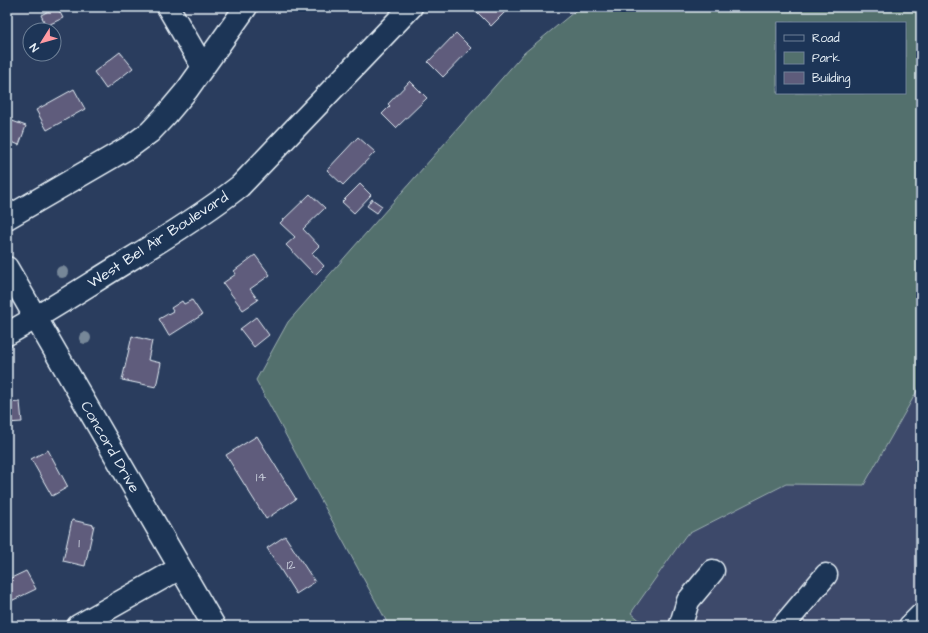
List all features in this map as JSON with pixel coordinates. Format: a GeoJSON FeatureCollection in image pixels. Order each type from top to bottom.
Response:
{"type":"FeatureCollection","features":[{"type":"Feature","properties":{"kind":"street"},"geometry":{"type":"LineString","coordinates":[[168,7],[203,67]]}},
{"type":"Feature","properties":{"kind":"street"},"geometry":{"type":"LineString","coordinates":[[7,218],[131,146],[150,132],[166,115],[203,67],[246,7]]}},
{"type":"Feature","properties":{"kind":"street","name":"West Bel Air Boulevard"},"geometry":{"type":"LineString","coordinates":[[7,334],[36,318],[213,208],[240,186],[411,7]]}},
{"type":"Feature","properties":{"kind":"street","name":"Concord Drive"},"geometry":{"type":"LineString","coordinates":[[7,268],[214,626]]}},
{"type":"Feature","properties":{"kind":"street"},"geometry":{"type":"LineString","coordinates":[[78,626],[180,568]]}},
{"type":"Feature","properties":{"kind":"street"},"geometry":{"type":"LineString","coordinates":[[681,626],[688,601],[712,571]]}},
{"type":"Feature","properties":{"kind":"street"},"geometry":{"type":"LineString","coordinates":[[783,626],[826,575]]}},
{"type":"Feature","properties":{"kind":"street"},"geometry":{"type":"LineString","coordinates":[[910,626],[921,614]]}},
{"type":"Feature","properties":{"kind":"shaded area"},"geometry":{"type":"Polygon","coordinates":[[[921,384],[921,626],[647,626],[631,613],[686,535],[786,484],[864,485],[921,384]]]}},
{"type":"Feature","properties":{"kind":"green space"},"geometry":{"type":"Polygon","coordinates":[[[580,7],[921,7],[921,384],[864,485],[786,484],[686,535],[631,613],[647,626],[389,626],[256,380],[288,322],[524,53],[580,7]]]}},
{"type":"Feature","properties":{"kind":"building"},"geometry":{"type":"Polygon","coordinates":[[[57,7],[63,18],[54,22],[44,22],[41,15],[57,7]]]}},
{"type":"Feature","properties":{"kind":"building"},"geometry":{"type":"Polygon","coordinates":[[[480,7],[510,7],[491,26],[476,11],[480,7]]]}},
{"type":"Feature","properties":{"kind":"building"},"geometry":{"type":"Polygon","coordinates":[[[456,33],[471,48],[443,77],[428,62],[456,33]]]}},
{"type":"Feature","properties":{"kind":"building"},"geometry":{"type":"Polygon","coordinates":[[[120,52],[133,68],[106,89],[94,72],[120,52]]]}},
{"type":"Feature","properties":{"kind":"building"},"geometry":{"type":"Polygon","coordinates":[[[410,81],[427,98],[396,128],[382,114],[390,106],[388,104],[410,81]]]}},
{"type":"Feature","properties":{"kind":"building"},"geometry":{"type":"Polygon","coordinates":[[[74,89],[85,109],[47,130],[36,110],[74,89]]]}},
{"type":"Feature","properties":{"kind":"building"},"geometry":{"type":"Polygon","coordinates":[[[7,119],[26,126],[19,145],[7,140],[7,119]]]}},
{"type":"Feature","properties":{"kind":"building"},"geometry":{"type":"Polygon","coordinates":[[[358,137],[375,152],[343,185],[327,170],[358,137]]]}},
{"type":"Feature","properties":{"kind":"building"},"geometry":{"type":"Polygon","coordinates":[[[360,184],[371,195],[354,213],[342,202],[360,184]]]}},
{"type":"Feature","properties":{"kind":"building"},"geometry":{"type":"Polygon","coordinates":[[[310,194],[325,208],[303,229],[319,246],[312,253],[324,266],[315,275],[286,245],[295,237],[280,223],[310,194]]]}},
{"type":"Feature","properties":{"kind":"building"},"geometry":{"type":"Polygon","coordinates":[[[372,199],[382,206],[377,213],[367,206],[372,199]]]}},
{"type":"Feature","properties":{"kind":"building"},"geometry":{"type":"Polygon","coordinates":[[[255,255],[270,275],[250,289],[258,300],[243,310],[223,283],[236,274],[234,271],[255,255]]]}},
{"type":"Feature","properties":{"kind":"building"},"geometry":{"type":"Polygon","coordinates":[[[192,300],[202,315],[169,336],[159,319],[173,311],[171,308],[182,301],[184,304],[192,300]]]}},
{"type":"Feature","properties":{"kind":"building"},"geometry":{"type":"Polygon","coordinates":[[[256,317],[269,335],[254,347],[240,329],[256,317]]]}},
{"type":"Feature","properties":{"kind":"building"},"geometry":{"type":"Polygon","coordinates":[[[132,336],[152,341],[148,360],[161,363],[156,387],[122,380],[132,336]]]}},
{"type":"Feature","properties":{"kind":"building"},"geometry":{"type":"Polygon","coordinates":[[[20,402],[22,422],[7,423],[7,403],[20,402]]]}},
{"type":"Feature","properties":{"kind":"building"},"geometry":{"type":"Polygon","coordinates":[[[257,436],[296,499],[266,519],[226,455],[257,436]]]}},
{"type":"Feature","properties":{"kind":"building"},"geometry":{"type":"Polygon","coordinates":[[[48,450],[68,487],[52,496],[31,459],[48,450]]]}},
{"type":"Feature","properties":{"kind":"building"},"geometry":{"type":"Polygon","coordinates":[[[72,520],[94,525],[85,566],[63,561],[72,520]]]}},
{"type":"Feature","properties":{"kind":"building"},"geometry":{"type":"Polygon","coordinates":[[[285,536],[315,582],[296,594],[267,548],[285,536]]]}},
{"type":"Feature","properties":{"kind":"building"},"geometry":{"type":"Polygon","coordinates":[[[26,571],[36,589],[7,603],[7,580],[26,571]]]}}]}
